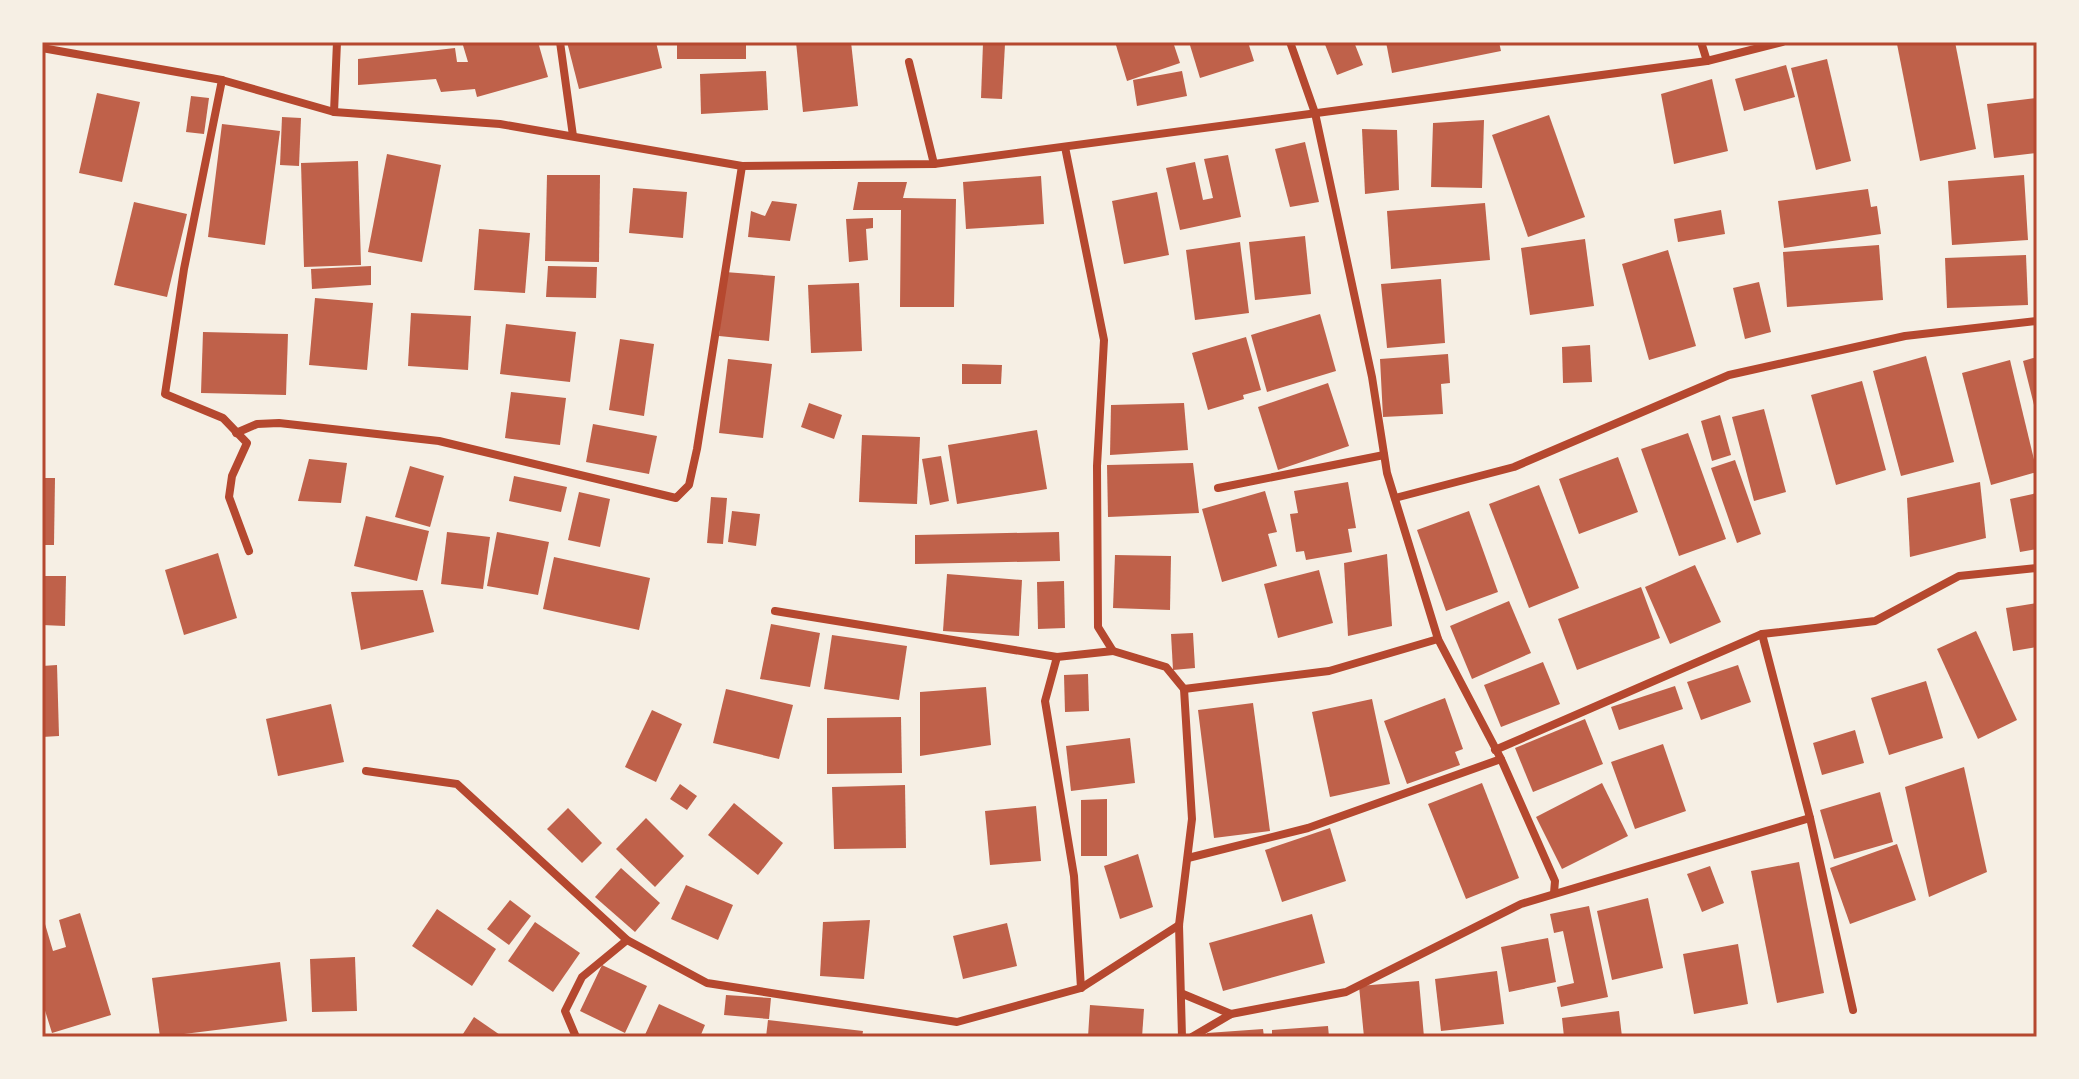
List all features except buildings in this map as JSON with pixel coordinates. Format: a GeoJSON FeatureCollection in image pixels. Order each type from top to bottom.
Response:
{"type":"FeatureCollection","features":[{"type":"Feature","properties":{"kind":"street"},"geometry":{"type":"LineString","coordinates":[[334,112],[337,42]]}},
{"type":"Feature","properties":{"kind":"street"},"geometry":{"type":"LineString","coordinates":[[560,42],[573,136]]}},
{"type":"Feature","properties":{"kind":"street"},"geometry":{"type":"LineString","coordinates":[[1290,42],[1315,113],[1372,377],[1384,455],[1438,639],[1498,754],[1555,881],[1554,893]]}},
{"type":"Feature","properties":{"kind":"street"},"geometry":{"type":"LineString","coordinates":[[1701,42],[1707,61]]}},
{"type":"Feature","properties":{"kind":"street"},"geometry":{"type":"LineString","coordinates":[[42,48],[222,80],[334,112],[500,124],[742,166],[934,164],[1707,61],[1782,42]]}},
{"type":"Feature","properties":{"kind":"street"},"geometry":{"type":"LineString","coordinates":[[909,62],[934,164]]}},
{"type":"Feature","properties":{"kind":"street"},"geometry":{"type":"LineString","coordinates":[[222,80],[184,269],[165,394],[223,418],[247,443],[232,476],[229,497],[249,551]]}},
{"type":"Feature","properties":{"kind":"street"},"geometry":{"type":"LineString","coordinates":[[1065,147],[1104,340],[1097,466],[1098,627],[1113,651]]}},
{"type":"Feature","properties":{"kind":"street"},"geometry":{"type":"LineString","coordinates":[[236,433],[257,424],[279,423],[439,441],[676,498],[689,485],[694,461],[742,166]]}},
{"type":"Feature","properties":{"kind":"street"},"geometry":{"type":"LineString","coordinates":[[1395,498],[1514,467],[1729,375],[1905,336],[2037,321]]}},
{"type":"Feature","properties":{"kind":"street"},"geometry":{"type":"LineString","coordinates":[[1218,488],[1384,455]]}},
{"type":"Feature","properties":{"kind":"street"},"geometry":{"type":"LineString","coordinates":[[1188,858],[1308,828],[1498,754],[1762,634],[1875,621],[1959,576],[2037,568]]}},
{"type":"Feature","properties":{"kind":"street"},"geometry":{"type":"LineString","coordinates":[[775,611],[1057,657],[1113,651],[1166,667],[1184,689],[1192,819],[1179,925],[1182,1037]]}},
{"type":"Feature","properties":{"kind":"street"},"geometry":{"type":"LineString","coordinates":[[1762,634],[1810,818],[1853,1010]]}},
{"type":"Feature","properties":{"kind":"street"},"geometry":{"type":"LineString","coordinates":[[1184,689],[1329,671],[1438,639]]}},
{"type":"Feature","properties":{"kind":"street"},"geometry":{"type":"LineString","coordinates":[[1057,657],[1045,701],[1074,876],[1081,988]]}},
{"type":"Feature","properties":{"kind":"street"},"geometry":{"type":"LineString","coordinates":[[366,771],[457,784],[627,940],[707,983],[957,1022],[1081,988],[1179,925]]}},
{"type":"Feature","properties":{"kind":"street"},"geometry":{"type":"LineString","coordinates":[[1192,1037],[1231,1014],[1346,992],[1521,904],[1810,818]]}},
{"type":"Feature","properties":{"kind":"street"},"geometry":{"type":"LineString","coordinates":[[576,1037],[565,1011],[582,977],[627,940]]}},
{"type":"Feature","properties":{"kind":"street"},"geometry":{"type":"LineString","coordinates":[[1183,994],[1231,1014]]}}]}
